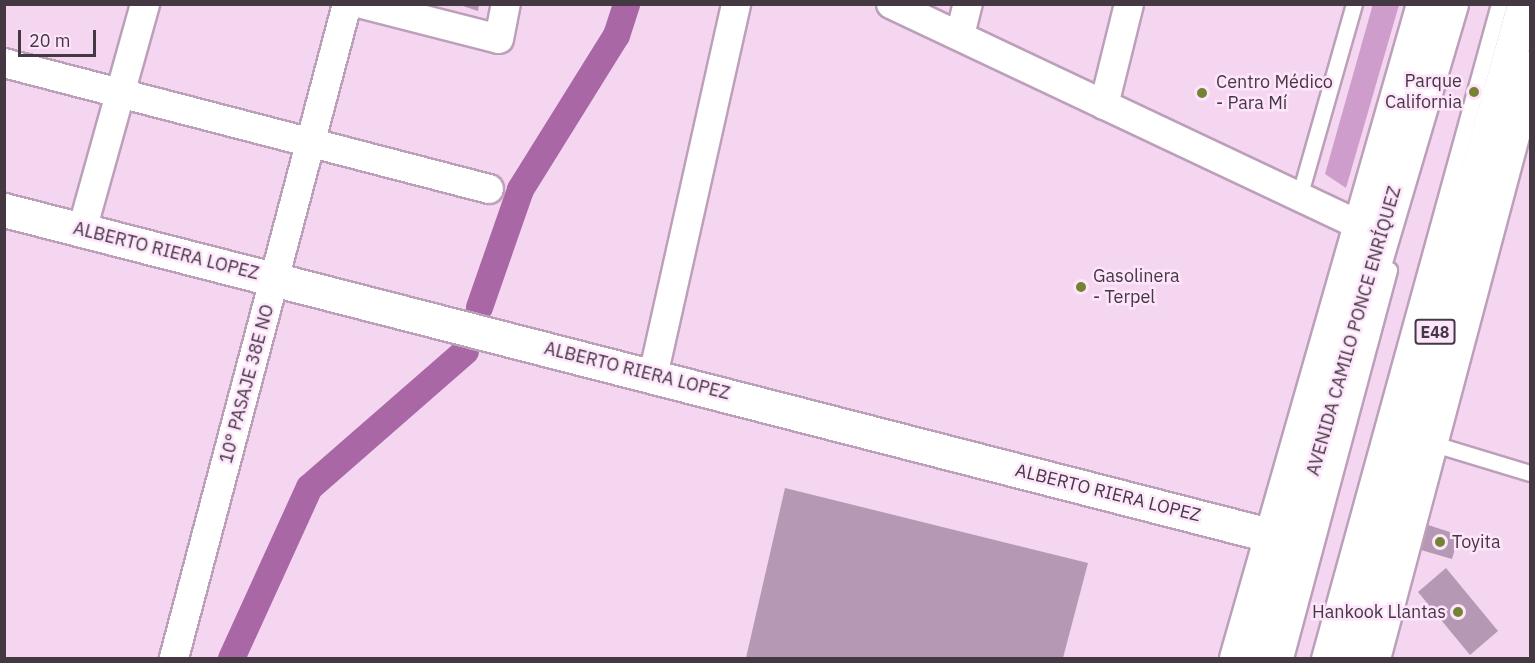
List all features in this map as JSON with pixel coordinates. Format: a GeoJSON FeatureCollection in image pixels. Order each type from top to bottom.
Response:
{"type":"FeatureCollection","features":[{"type":"Feature","properties":{"kind":"main road","name":"AVENIDA CAMILO PONCE ENRÍQUEZ"},"geometry":{"type":"LineString","coordinates":[[1264,658],[1292,541],[1359,225],[1423,4]]}},
{"type":"Feature","properties":{"kind":"main road","name":"AVENIDA CAMILO PONCE ENRÍQUEZ"},"geometry":{"type":"LineString","coordinates":[[1236,658],[1292,541],[1451,4]]}},
{"type":"Feature","properties":{"kind":"main road","name":"E48"},"geometry":{"type":"LineString","coordinates":[[1342,658],[1524,4]]}},
{"type":"Feature","properties":{"kind":"main road","name":"E48"},"geometry":{"type":"LineString","coordinates":[[1373,658],[1530,68]]}},
{"type":"Feature","properties":{"kind":"main road"},"geometry":{"type":"LineString","coordinates":[[1371,272],[1359,225],[1398,181]]}},
{"type":"Feature","properties":{"kind":"main road","name":"ALBERTO RIERA LOPEZ"},"geometry":{"type":"LineString","coordinates":[[4,210],[1292,541]]}},
{"type":"Feature","properties":{"kind":"street"},"geometry":{"type":"LineString","coordinates":[[82,230],[145,4]]}},
{"type":"Feature","properties":{"kind":"street","name":"10° PASAJE 38E NO"},"geometry":{"type":"LineString","coordinates":[[174,658],[347,4]]}},
{"type":"Feature","properties":{"kind":"street"},"geometry":{"type":"LineString","coordinates":[[362,4],[499,39],[506,4]]}},
{"type":"Feature","properties":{"kind":"street"},"geometry":{"type":"LineString","coordinates":[[653,376],[736,4]]}},
{"type":"Feature","properties":{"kind":"street"},"geometry":{"type":"LineString","coordinates":[[891,4],[1359,225]]}},
{"type":"Feature","properties":{"kind":"street"},"geometry":{"type":"LineString","coordinates":[[960,35],[968,4]]}},
{"type":"Feature","properties":{"kind":"street"},"geometry":{"type":"LineString","coordinates":[[1104,105],[1129,4]]}},
{"type":"Feature","properties":{"kind":"street"},"geometry":{"type":"LineString","coordinates":[[4,63],[489,189]]}},
{"type":"Feature","properties":{"kind":"lane"},"geometry":{"type":"LineString","coordinates":[[1299,197],[1354,4]]}},
{"type":"Feature","properties":{"kind":"lane","name":"AVENIDA CAMILO PONCE ENRÍQUEZ"},"geometry":{"type":"LineString","coordinates":[[1285,658],[1292,541],[1465,4]]}},
{"type":"Feature","properties":{"kind":"lane"},"geometry":{"type":"LineString","coordinates":[[1319,658],[1499,4]]}},
{"type":"Feature","properties":{"kind":"lane"},"geometry":{"type":"LineString","coordinates":[[1431,443],[1530,472]]}},
{"type":"Feature","properties":{"kind":"shaded area"},"geometry":{"type":"Polygon","coordinates":[[[1373,4],[1399,5],[1346,188],[1325,174],[1373,4]]]}},
{"type":"Feature","properties":{"kind":"building"},"geometry":{"type":"Polygon","coordinates":[[[457,4],[479,4],[478,11],[457,4]]]}},
{"type":"Feature","properties":{"kind":"building"},"geometry":{"type":"Polygon","coordinates":[[[785,488],[1088,563],[1063,658],[746,658],[785,488]]]}},
{"type":"Feature","properties":{"kind":"building","name":"Toyita"},"geometry":{"type":"Polygon","coordinates":[[[1428,525],[1459,535],[1452,559],[1421,550],[1428,525]]]}},
{"type":"Feature","properties":{"kind":"building","name":"Hankook Llantas"},"geometry":{"type":"Polygon","coordinates":[[[1446,568],[1498,631],[1470,655],[1418,592],[1446,568]]]}},
{"type":"Feature","properties":{"kind":"waterway"},"geometry":{"type":"LineString","coordinates":[[479,307],[520,189],[616,35],[626,4]]}},
{"type":"Feature","properties":{"kind":"waterway"},"geometry":{"type":"LineString","coordinates":[[231,658],[309,487],[465,351]]}},
{"type":"Feature","properties":{"kind":"place","name":"Parque California"},"geometry":{"type":"Point","coordinates":[1474,92]}},
{"type":"Feature","properties":{"kind":"place","name":"Centro Médico - Para Mí"},"geometry":{"type":"Point","coordinates":[1202,93]}},
{"type":"Feature","properties":{"kind":"place","name":"Gasolinera - Terpel"},"geometry":{"type":"Point","coordinates":[1081,287]}},
{"type":"Feature","properties":{"kind":"place","name":"Toyita"},"geometry":{"type":"Point","coordinates":[1440,542]}},
{"type":"Feature","properties":{"kind":"place","name":"Hankook Llantas"},"geometry":{"type":"Point","coordinates":[1458,612]}}]}
